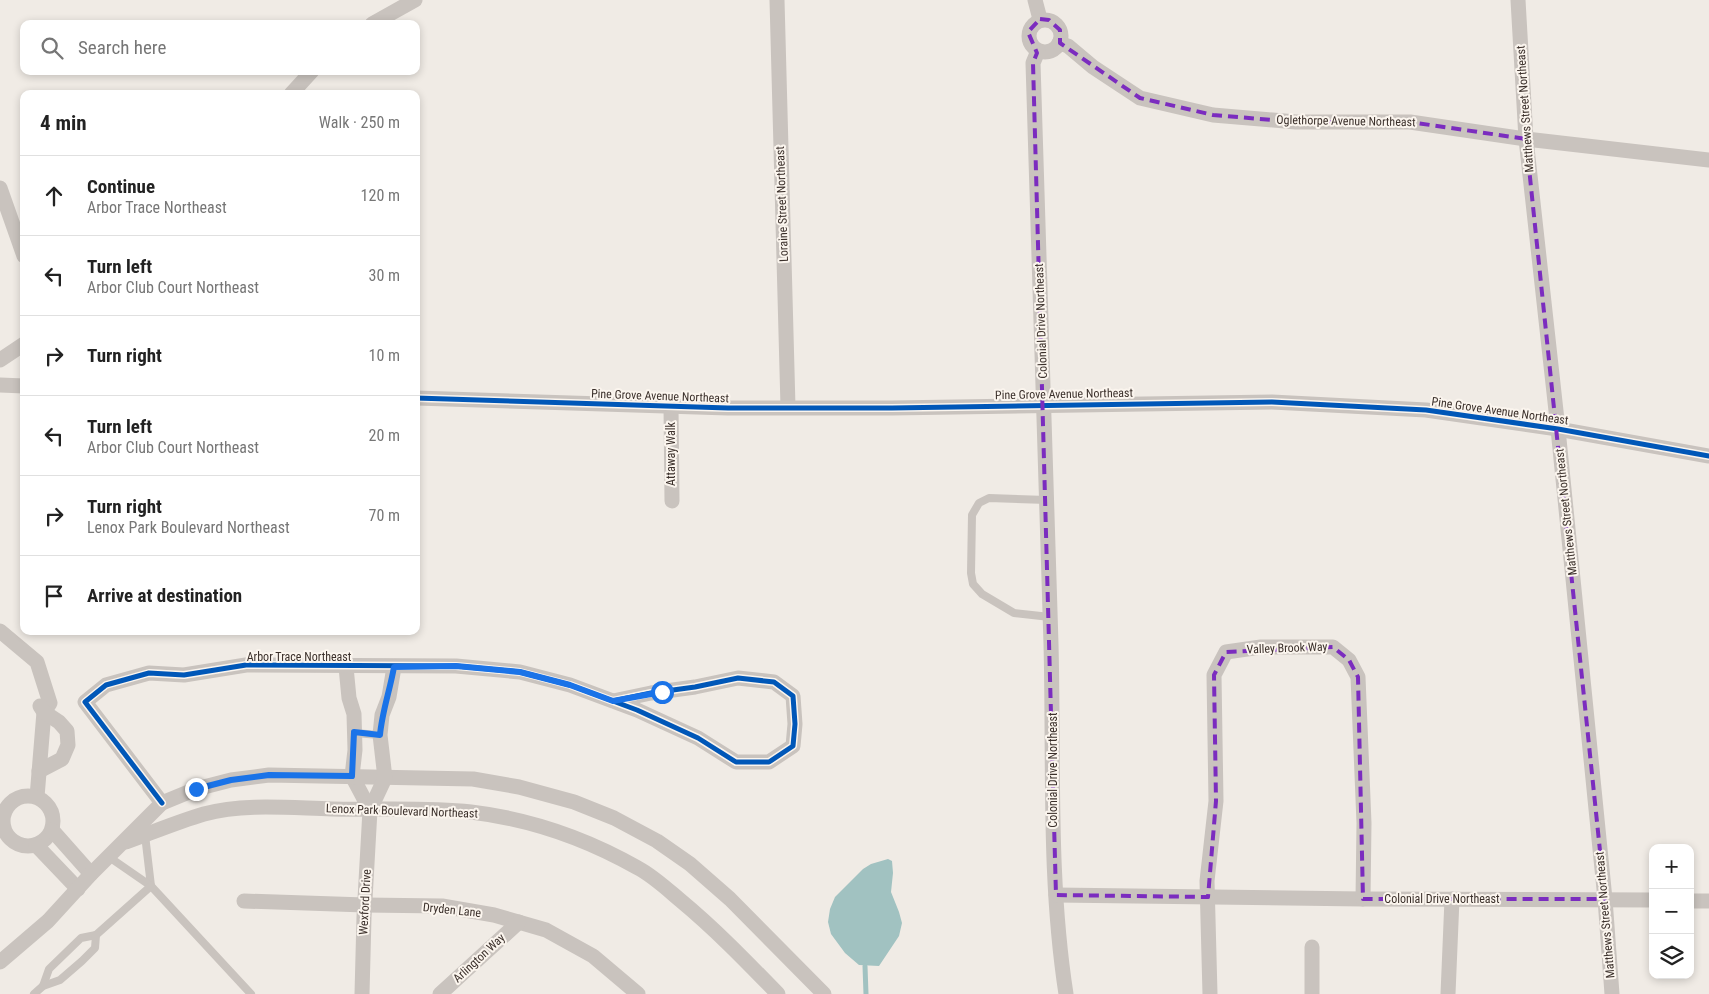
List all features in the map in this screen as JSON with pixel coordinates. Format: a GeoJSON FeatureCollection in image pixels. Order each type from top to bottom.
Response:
{"type":"FeatureCollection","features":[{"type":"Feature","properties":{"kind":"street"},"geometry":{"type":"LineString","coordinates":[[379,20],[415,0]]}},
{"type":"Feature","properties":{"kind":"street","name":"Loraine Street Northeast"},"geometry":{"type":"LineString","coordinates":[[778,0],[788,407]]}},
{"type":"Feature","properties":{"kind":"street"},"geometry":{"type":"LineString","coordinates":[[1035,0],[1040,19]]}},
{"type":"Feature","properties":{"kind":"street","name":"Matthews Street Northeast"},"geometry":{"type":"LineString","coordinates":[[1518,0],[1526,139],[1558,429],[1605,900],[1612,994]]}},
{"type":"Feature","properties":{"kind":"street"},"geometry":{"type":"LineString","coordinates":[[1040,19],[1049,20],[1058,26],[1061,35],[1060,42],[1055,49],[1038,51],[1030,43],[1028,32],[1030,27],[1040,19]]}},
{"type":"Feature","properties":{"kind":"street","name":"Oglethorpe Avenue Northeast"},"geometry":{"type":"LineString","coordinates":[[1060,42],[1068,46],[1093,67],[1140,98],[1213,115],[1296,122],[1410,122],[1526,139],[1709,160]]}},
{"type":"Feature","properties":{"kind":"street","name":"Colonial Drive Northeast"},"geometry":{"type":"LineString","coordinates":[[1038,51],[1033,63],[1047,500],[1053,724],[1053,850],[1056,895],[1363,900],[1649,900]]}},
{"type":"Feature","properties":{"kind":"street"},"geometry":{"type":"LineString","coordinates":[[295,90],[308,75]]}},
{"type":"Feature","properties":{"kind":"street"},"geometry":{"type":"LineString","coordinates":[[0,188],[20,245]]}},
{"type":"Feature","properties":{"kind":"street"},"geometry":{"type":"LineString","coordinates":[[0,360],[20,347]]}},
{"type":"Feature","properties":{"kind":"street"},"geometry":{"type":"LineString","coordinates":[[0,385],[20,386]]}},
{"type":"Feature","properties":{"kind":"street","name":"Pine Grove Avenue Northeast"},"geometry":{"type":"LineString","coordinates":[[420,398],[671,406],[892,408],[1043,404],[1272,402],[1426,410],[1558,429],[1709,456]]}},
{"type":"Feature","properties":{"kind":"street","name":"Attaway Walk"},"geometry":{"type":"LineString","coordinates":[[671,406],[672,501]]}},
{"type":"Feature","properties":{"kind":"street"},"geometry":{"type":"LineString","coordinates":[[0,632],[37,662],[50,703],[44,712],[37,797]]}},
{"type":"Feature","properties":{"kind":"street","name":"Valley Brook Way"},"geometry":{"type":"LineString","coordinates":[[1208,897],[1207,881],[1216,802],[1214,675],[1226,652],[1261,647],[1333,647],[1349,660],[1358,677],[1364,823],[1363,900]]}},
{"type":"Feature","properties":{"kind":"street","name":"Arbor Trace Northeast"},"geometry":{"type":"LineString","coordinates":[[162,802],[85,702],[106,686],[149,673],[184,675],[246,665],[346,667],[456,666],[520,672],[570,685],[637,710],[698,738],[736,762],[769,762],[793,746],[795,724],[793,696],[774,682],[738,678],[613,701]]}},
{"type":"Feature","properties":{"kind":"street"},"geometry":{"type":"LineString","coordinates":[[346,667],[349,698],[354,714],[352,776],[370,810]]}},
{"type":"Feature","properties":{"kind":"street"},"geometry":{"type":"LineString","coordinates":[[370,810],[385,778],[380,735],[382,715],[394,667]]}},
{"type":"Feature","properties":{"kind":"street"},"geometry":{"type":"LineString","coordinates":[[39,772],[62,759],[68,744],[67,731],[44,712]]}},
{"type":"Feature","properties":{"kind":"street","name":"Lenox Park Boulevard Northeast"},"geometry":{"type":"LineString","coordinates":[[0,962],[48,921],[162,802],[196,789],[231,780],[269,775],[473,779],[519,787],[574,802],[614,818],[657,841],[690,864],[730,899],[824,994]]}},
{"type":"Feature","properties":{"kind":"street"},"geometry":{"type":"LineString","coordinates":[[21,796],[37,797],[49,807],[53,821],[52,830],[43,841],[36,845],[21,845],[14,842],[8,836],[1,823],[4,814],[7,806],[13,800],[21,796]]}},
{"type":"Feature","properties":{"kind":"street","name":"Lenox Park Boulevard Northeast"},"geometry":{"type":"LineString","coordinates":[[122,843],[205,814],[236,809],[396,809],[470,812],[512,819],[563,833],[600,848],[640,869],[669,890],[708,923],[778,994]]}},
{"type":"Feature","properties":{"kind":"street","name":"Wexford Drive"},"geometry":{"type":"LineString","coordinates":[[362,994],[370,810]]}},
{"type":"Feature","properties":{"kind":"street"},"geometry":{"type":"LineString","coordinates":[[52,830],[91,874]]}},
{"type":"Feature","properties":{"kind":"street"},"geometry":{"type":"LineString","coordinates":[[36,845],[78,889]]}},
{"type":"Feature","properties":{"kind":"street"},"geometry":{"type":"LineString","coordinates":[[1056,895],[1059,944],[1066,994]]}},
{"type":"Feature","properties":{"kind":"street"},"geometry":{"type":"LineString","coordinates":[[1208,897],[1210,994]]}},
{"type":"Feature","properties":{"kind":"street"},"geometry":{"type":"LineString","coordinates":[[1448,994],[1448,957],[1452,900]]}},
{"type":"Feature","properties":{"kind":"street","name":"Dryden Lane"},"geometry":{"type":"LineString","coordinates":[[244,901],[365,906],[442,906],[494,915],[546,930],[593,956],[638,994]]}},
{"type":"Feature","properties":{"kind":"street"},"geometry":{"type":"LineString","coordinates":[[1694,901],[1709,901]]}},
{"type":"Feature","properties":{"kind":"street","name":"Arlington Way"},"geometry":{"type":"LineString","coordinates":[[440,994],[519,922]]}},
{"type":"Feature","properties":{"kind":"street"},"geometry":{"type":"LineString","coordinates":[[1312,947],[1312,994]]}},
{"type":"Feature","properties":{"kind":"lane"},"geometry":{"type":"LineString","coordinates":[[1047,500],[989,498],[980,503],[972,515],[971,573],[973,584],[982,594],[1014,613],[1050,617]]}},
{"type":"Feature","properties":{"kind":"lane"},"geometry":{"type":"LineString","coordinates":[[354,732],[380,735]]}},
{"type":"Feature","properties":{"kind":"lane"},"geometry":{"type":"LineString","coordinates":[[145,835],[151,886]]}},
{"type":"Feature","properties":{"kind":"lane"},"geometry":{"type":"LineString","coordinates":[[109,857],[151,886],[251,994]]}},
{"type":"Feature","properties":{"kind":"lane"},"geometry":{"type":"LineString","coordinates":[[43,986],[48,969],[81,938],[96,935],[151,886]]}},
{"type":"Feature","properties":{"kind":"lane"},"geometry":{"type":"LineString","coordinates":[[34,994],[43,986],[60,980],[82,961],[94,948],[96,935]]}},
{"type":"Feature","properties":{"kind":"highlighted area"},"geometry":{"type":"Polygon","coordinates":[[[1040,19],[1049,20],[1060,30],[1060,43],[1140,98],[1213,115],[1296,122],[1410,122],[1526,139],[1605,899],[1363,899],[1358,677],[1349,660],[1333,647],[1226,652],[1214,675],[1216,801],[1208,897],[1056,895],[1033,63],[1037,53],[1028,32],[1040,19]]]}},
{"type":"Feature","properties":{"kind":"water"},"geometry":{"type":"Polygon","coordinates":[[[888,859],[892,861],[891,892],[902,923],[899,936],[879,966],[859,965],[845,953],[831,934],[828,922],[830,909],[835,897],[863,869],[871,864],[888,859]]]}},
{"type":"Feature","properties":{"kind":"waterway"},"geometry":{"type":"LineString","coordinates":[[865,966],[866,994]]}},
{"type":"Feature","properties":{"kind":"cycle path"},"geometry":{"type":"LineString","coordinates":[[420,398],[728,408],[892,408],[1272,402],[1426,410],[1558,429],[1709,456]]}},
{"type":"Feature","properties":{"kind":"cycle path"},"geometry":{"type":"LineString","coordinates":[[162,803],[85,702],[106,685],[149,673],[184,675],[246,665],[456,666],[520,672],[570,685],[637,710],[698,738],[736,762],[769,762],[793,746],[795,724],[793,696],[774,682],[738,678],[613,701]]}},
{"type":"Feature","properties":{"kind":"route"},"geometry":{"type":"LineString","coordinates":[[196,789],[231,780],[269,775],[352,776],[354,732],[380,735],[382,715],[394,667],[456,666],[520,672],[570,685],[613,701],[662,692]]}}]}
